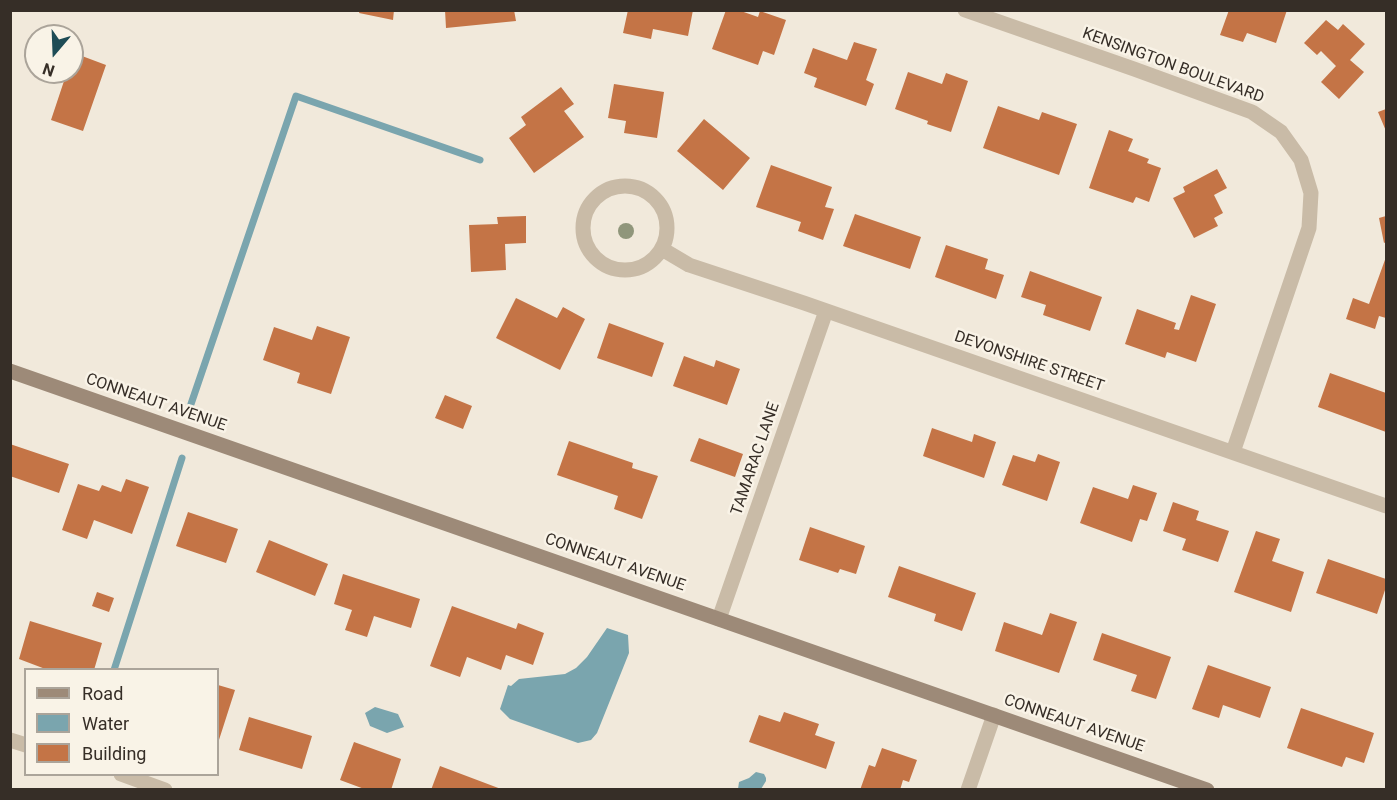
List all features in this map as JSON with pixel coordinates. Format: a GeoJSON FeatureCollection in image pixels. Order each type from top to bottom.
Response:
{"type":"FeatureCollection","features":[{"type":"Feature","properties":{"kind":"street","name":"KENSINGTON BOULEVARD"},"geometry":{"type":"LineString","coordinates":[[965,10],[989,14],[1252,112],[1267,120],[1281,132],[1301,160],[1311,193],[1309,228],[1233,452]]}},
{"type":"Feature","properties":{"kind":"street"},"geometry":{"type":"LineString","coordinates":[[618,186],[632,186],[645,190],[656,198],[667,222],[667,236],[662,249],[653,260],[641,267],[627,270],[613,268],[600,261],[590,251],[583,224],[587,210],[594,199],[605,190],[618,186]]}},
{"type":"Feature","properties":{"kind":"street","name":"DEVONSHIRE STREET"},"geometry":{"type":"LineString","coordinates":[[662,249],[689,265],[1386,506]]}},
{"type":"Feature","properties":{"kind":"street","name":"TAMARAC LANE"},"geometry":{"type":"LineString","coordinates":[[719,619],[826,311]]}},
{"type":"Feature","properties":{"kind":"street","name":"CONNEAUT AVENUE"},"geometry":{"type":"LineString","coordinates":[[10,371],[1207,789]]}},
{"type":"Feature","properties":{"kind":"street"},"geometry":{"type":"LineString","coordinates":[[968,789],[994,715]]}},
{"type":"Feature","properties":{"kind":"street"},"geometry":{"type":"LineString","coordinates":[[127,776],[165,789]]}},
{"type":"Feature","properties":{"kind":"water"},"geometry":{"type":"Polygon","coordinates":[[[607,628],[628,635],[629,653],[597,733],[591,740],[578,743],[510,719],[500,709],[508,685],[511,686],[519,679],[565,674],[576,668],[587,657],[607,628]]]}},
{"type":"Feature","properties":{"kind":"water"},"geometry":{"type":"Polygon","coordinates":[[[375,707],[398,714],[404,727],[387,733],[370,726],[365,713],[375,707]]]}},
{"type":"Feature","properties":{"kind":"water"},"geometry":{"type":"Polygon","coordinates":[[[756,772],[764,774],[766,778],[761,789],[738,789],[739,782],[756,772]]]}},
{"type":"Feature","properties":{"kind":"building"},"geometry":{"type":"Polygon","coordinates":[[[360,10],[394,10],[393,20],[359,13],[360,10]]]}},
{"type":"Feature","properties":{"kind":"building"},"geometry":{"type":"Polygon","coordinates":[[[445,10],[514,10],[516,21],[446,28],[445,10]]]}},
{"type":"Feature","properties":{"kind":"building"},"geometry":{"type":"Polygon","coordinates":[[[628,10],[693,10],[688,36],[653,29],[651,39],[623,33],[628,10]]]}},
{"type":"Feature","properties":{"kind":"building"},"geometry":{"type":"Polygon","coordinates":[[[726,10],[738,10],[758,17],[760,11],[786,20],[774,55],[763,51],[758,65],[712,49],[726,10]]]}},
{"type":"Feature","properties":{"kind":"building"},"geometry":{"type":"Polygon","coordinates":[[[1229,10],[1287,10],[1276,43],[1247,33],[1243,42],[1220,35],[1229,10]]]}},
{"type":"Feature","properties":{"kind":"building"},"geometry":{"type":"Polygon","coordinates":[[[1326,20],[1338,30],[1343,24],[1365,44],[1350,60],[1364,72],[1339,99],[1321,82],[1336,66],[1321,51],[1317,55],[1304,43],[1326,20]]]}},
{"type":"Feature","properties":{"kind":"building"},"geometry":{"type":"Polygon","coordinates":[[[854,42],[877,49],[866,80],[874,84],[866,106],[814,87],[817,78],[804,73],[813,48],[847,60],[854,42]]]}},
{"type":"Feature","properties":{"kind":"building"},"geometry":{"type":"Polygon","coordinates":[[[84,57],[106,65],[83,131],[51,120],[63,84],[84,84],[84,57]]]}},
{"type":"Feature","properties":{"kind":"building"},"geometry":{"type":"Polygon","coordinates":[[[908,72],[942,84],[946,73],[968,81],[951,132],[895,109],[908,72]]]}},
{"type":"Feature","properties":{"kind":"building"},"geometry":{"type":"Polygon","coordinates":[[[614,84],[664,92],[657,138],[624,133],[626,121],[608,118],[614,84]]]}},
{"type":"Feature","properties":{"kind":"building"},"geometry":{"type":"Polygon","coordinates":[[[561,87],[574,104],[564,111],[584,137],[534,173],[509,138],[526,125],[521,117],[561,87]]]}},
{"type":"Feature","properties":{"kind":"building"},"geometry":{"type":"Polygon","coordinates":[[[998,106],[1039,120],[1042,112],[1077,124],[1059,175],[983,148],[998,106]]]}},
{"type":"Feature","properties":{"kind":"building"},"geometry":{"type":"Polygon","coordinates":[[[1386,109],[1386,131],[1378,112],[1386,109]]]}},
{"type":"Feature","properties":{"kind":"building"},"geometry":{"type":"Polygon","coordinates":[[[704,119],[750,158],[723,190],[677,151],[704,119]]]}},
{"type":"Feature","properties":{"kind":"building"},"geometry":{"type":"Polygon","coordinates":[[[1109,130],[1133,139],[1128,151],[1149,159],[1147,163],[1161,168],[1149,202],[1136,197],[1133,203],[1089,188],[1109,130]]]}},
{"type":"Feature","properties":{"kind":"building"},"geometry":{"type":"Polygon","coordinates":[[[771,165],[832,187],[825,207],[834,209],[823,240],[798,231],[801,222],[756,207],[771,165]]]}},
{"type":"Feature","properties":{"kind":"building"},"geometry":{"type":"Polygon","coordinates":[[[1217,169],[1227,188],[1214,195],[1223,213],[1214,218],[1218,226],[1194,238],[1173,198],[1185,192],[1183,187],[1217,169]]]}},
{"type":"Feature","properties":{"kind":"building"},"geometry":{"type":"Polygon","coordinates":[[[855,214],[921,237],[910,269],[843,246],[855,214]]]}},
{"type":"Feature","properties":{"kind":"building"},"geometry":{"type":"Polygon","coordinates":[[[526,216],[526,243],[505,244],[506,270],[471,272],[469,225],[498,224],[497,217],[526,216]]]}},
{"type":"Feature","properties":{"kind":"building"},"geometry":{"type":"Polygon","coordinates":[[[1386,216],[1386,242],[1384,243],[1379,218],[1386,216]]]}},
{"type":"Feature","properties":{"kind":"building"},"geometry":{"type":"Polygon","coordinates":[[[946,245],[988,259],[985,269],[1004,275],[996,299],[935,277],[946,245]]]}},
{"type":"Feature","properties":{"kind":"building"},"geometry":{"type":"Polygon","coordinates":[[[1386,257],[1386,318],[1379,316],[1375,329],[1346,319],[1353,298],[1369,304],[1386,257]]]}},
{"type":"Feature","properties":{"kind":"building"},"geometry":{"type":"Polygon","coordinates":[[[1030,271],[1102,297],[1090,331],[1043,315],[1046,305],[1021,297],[1030,271]]]}},
{"type":"Feature","properties":{"kind":"building"},"geometry":{"type":"Polygon","coordinates":[[[1191,295],[1216,304],[1196,362],[1167,352],[1165,358],[1125,344],[1137,309],[1176,323],[1174,329],[1179,330],[1191,295]]]}},
{"type":"Feature","properties":{"kind":"building"},"geometry":{"type":"Polygon","coordinates":[[[516,298],[557,318],[563,307],[585,319],[560,370],[496,338],[516,298]]]}},
{"type":"Feature","properties":{"kind":"building"},"geometry":{"type":"Polygon","coordinates":[[[609,323],[664,343],[652,377],[597,358],[609,323]]]}},
{"type":"Feature","properties":{"kind":"building"},"geometry":{"type":"Polygon","coordinates":[[[317,326],[350,337],[331,394],[297,383],[300,373],[263,360],[274,327],[312,340],[317,326]]]}},
{"type":"Feature","properties":{"kind":"building"},"geometry":{"type":"Polygon","coordinates":[[[684,356],[714,367],[716,360],[740,369],[727,405],[673,386],[684,356]]]}},
{"type":"Feature","properties":{"kind":"building"},"geometry":{"type":"Polygon","coordinates":[[[1330,373],[1386,393],[1386,432],[1318,407],[1330,373]]]}},
{"type":"Feature","properties":{"kind":"building"},"geometry":{"type":"Polygon","coordinates":[[[445,395],[472,406],[463,429],[435,418],[445,395]]]}},
{"type":"Feature","properties":{"kind":"building"},"geometry":{"type":"Polygon","coordinates":[[[932,428],[972,442],[974,434],[996,442],[984,478],[923,456],[932,428]]]}},
{"type":"Feature","properties":{"kind":"building"},"geometry":{"type":"Polygon","coordinates":[[[699,438],[743,454],[735,477],[690,461],[699,438]]]}},
{"type":"Feature","properties":{"kind":"building"},"geometry":{"type":"Polygon","coordinates":[[[569,441],[633,463],[632,468],[658,476],[642,519],[614,509],[618,496],[557,475],[569,441]]]}},
{"type":"Feature","properties":{"kind":"building"},"geometry":{"type":"Polygon","coordinates":[[[10,444],[69,464],[59,493],[10,476],[10,444]]]}},
{"type":"Feature","properties":{"kind":"building"},"geometry":{"type":"Polygon","coordinates":[[[1038,454],[1060,462],[1047,501],[1002,485],[1013,455],[1035,462],[1038,454]]]}},
{"type":"Feature","properties":{"kind":"building"},"geometry":{"type":"Polygon","coordinates":[[[126,479],[149,487],[132,534],[94,520],[87,539],[62,530],[78,484],[99,491],[102,485],[121,492],[126,479]]]}},
{"type":"Feature","properties":{"kind":"building"},"geometry":{"type":"Polygon","coordinates":[[[1133,485],[1157,493],[1147,521],[1140,519],[1132,542],[1080,523],[1093,487],[1128,499],[1133,485]]]}},
{"type":"Feature","properties":{"kind":"building"},"geometry":{"type":"Polygon","coordinates":[[[1173,502],[1199,511],[1196,520],[1229,531],[1218,562],[1182,550],[1186,539],[1163,531],[1173,502]]]}},
{"type":"Feature","properties":{"kind":"building"},"geometry":{"type":"Polygon","coordinates":[[[188,512],[238,529],[226,563],[176,546],[188,512]]]}},
{"type":"Feature","properties":{"kind":"building"},"geometry":{"type":"Polygon","coordinates":[[[810,527],[865,546],[856,574],[840,569],[838,573],[799,560],[810,527]]]}},
{"type":"Feature","properties":{"kind":"building"},"geometry":{"type":"Polygon","coordinates":[[[1256,531],[1280,539],[1272,561],[1304,572],[1291,612],[1234,592],[1256,531]]]}},
{"type":"Feature","properties":{"kind":"building"},"geometry":{"type":"Polygon","coordinates":[[[269,540],[328,564],[315,596],[256,572],[269,540]]]}},
{"type":"Feature","properties":{"kind":"building"},"geometry":{"type":"Polygon","coordinates":[[[1328,559],[1386,579],[1386,587],[1377,614],[1316,593],[1328,559]]]}},
{"type":"Feature","properties":{"kind":"building"},"geometry":{"type":"Polygon","coordinates":[[[899,566],[976,593],[962,631],[934,621],[936,614],[888,597],[899,566]]]}},
{"type":"Feature","properties":{"kind":"building"},"geometry":{"type":"Polygon","coordinates":[[[343,574],[420,599],[411,628],[374,616],[367,637],[345,630],[352,610],[334,604],[343,574]]]}},
{"type":"Feature","properties":{"kind":"building"},"geometry":{"type":"Polygon","coordinates":[[[97,592],[114,598],[109,612],[92,606],[97,592]]]}},
{"type":"Feature","properties":{"kind":"building"},"geometry":{"type":"Polygon","coordinates":[[[452,606],[516,629],[518,623],[544,633],[533,665],[506,655],[501,670],[467,657],[460,677],[430,666],[452,606]]]}},
{"type":"Feature","properties":{"kind":"building"},"geometry":{"type":"Polygon","coordinates":[[[1050,613],[1077,622],[1059,673],[995,651],[1004,622],[1042,635],[1050,613]]]}},
{"type":"Feature","properties":{"kind":"building"},"geometry":{"type":"Polygon","coordinates":[[[30,621],[102,643],[95,668],[43,668],[19,659],[30,621]]]}},
{"type":"Feature","properties":{"kind":"building"},"geometry":{"type":"Polygon","coordinates":[[[1102,633],[1171,657],[1156,699],[1131,691],[1137,675],[1093,660],[1102,633]]]}},
{"type":"Feature","properties":{"kind":"building"},"geometry":{"type":"Polygon","coordinates":[[[1208,665],[1271,687],[1260,718],[1223,705],[1219,718],[1192,709],[1208,665]]]}},
{"type":"Feature","properties":{"kind":"building"},"geometry":{"type":"Polygon","coordinates":[[[219,685],[235,690],[219,740],[219,685]]]}},
{"type":"Feature","properties":{"kind":"building"},"geometry":{"type":"Polygon","coordinates":[[[1301,708],[1374,733],[1364,763],[1346,757],[1342,767],[1287,748],[1301,708]]]}},
{"type":"Feature","properties":{"kind":"building"},"geometry":{"type":"Polygon","coordinates":[[[784,712],[819,724],[815,735],[835,742],[826,769],[749,742],[759,715],[780,722],[784,712]]]}},
{"type":"Feature","properties":{"kind":"building"},"geometry":{"type":"Polygon","coordinates":[[[249,717],[312,736],[302,769],[239,750],[249,717]]]}},
{"type":"Feature","properties":{"kind":"building"},"geometry":{"type":"Polygon","coordinates":[[[354,742],[401,759],[391,790],[367,790],[340,780],[354,742]]]}},
{"type":"Feature","properties":{"kind":"building"},"geometry":{"type":"Polygon","coordinates":[[[882,748],[917,760],[909,782],[903,780],[900,790],[860,790],[869,765],[875,767],[882,748]]]}},
{"type":"Feature","properties":{"kind":"building"},"geometry":{"type":"Polygon","coordinates":[[[440,766],[501,789],[501,790],[431,790],[440,766]]]}},
{"type":"Feature","properties":{"kind":"waterway"},"geometry":{"type":"LineString","coordinates":[[191,404],[296,96],[480,160]]}},
{"type":"Feature","properties":{"kind":"waterway"},"geometry":{"type":"LineString","coordinates":[[115,668],[182,458]]}}]}
